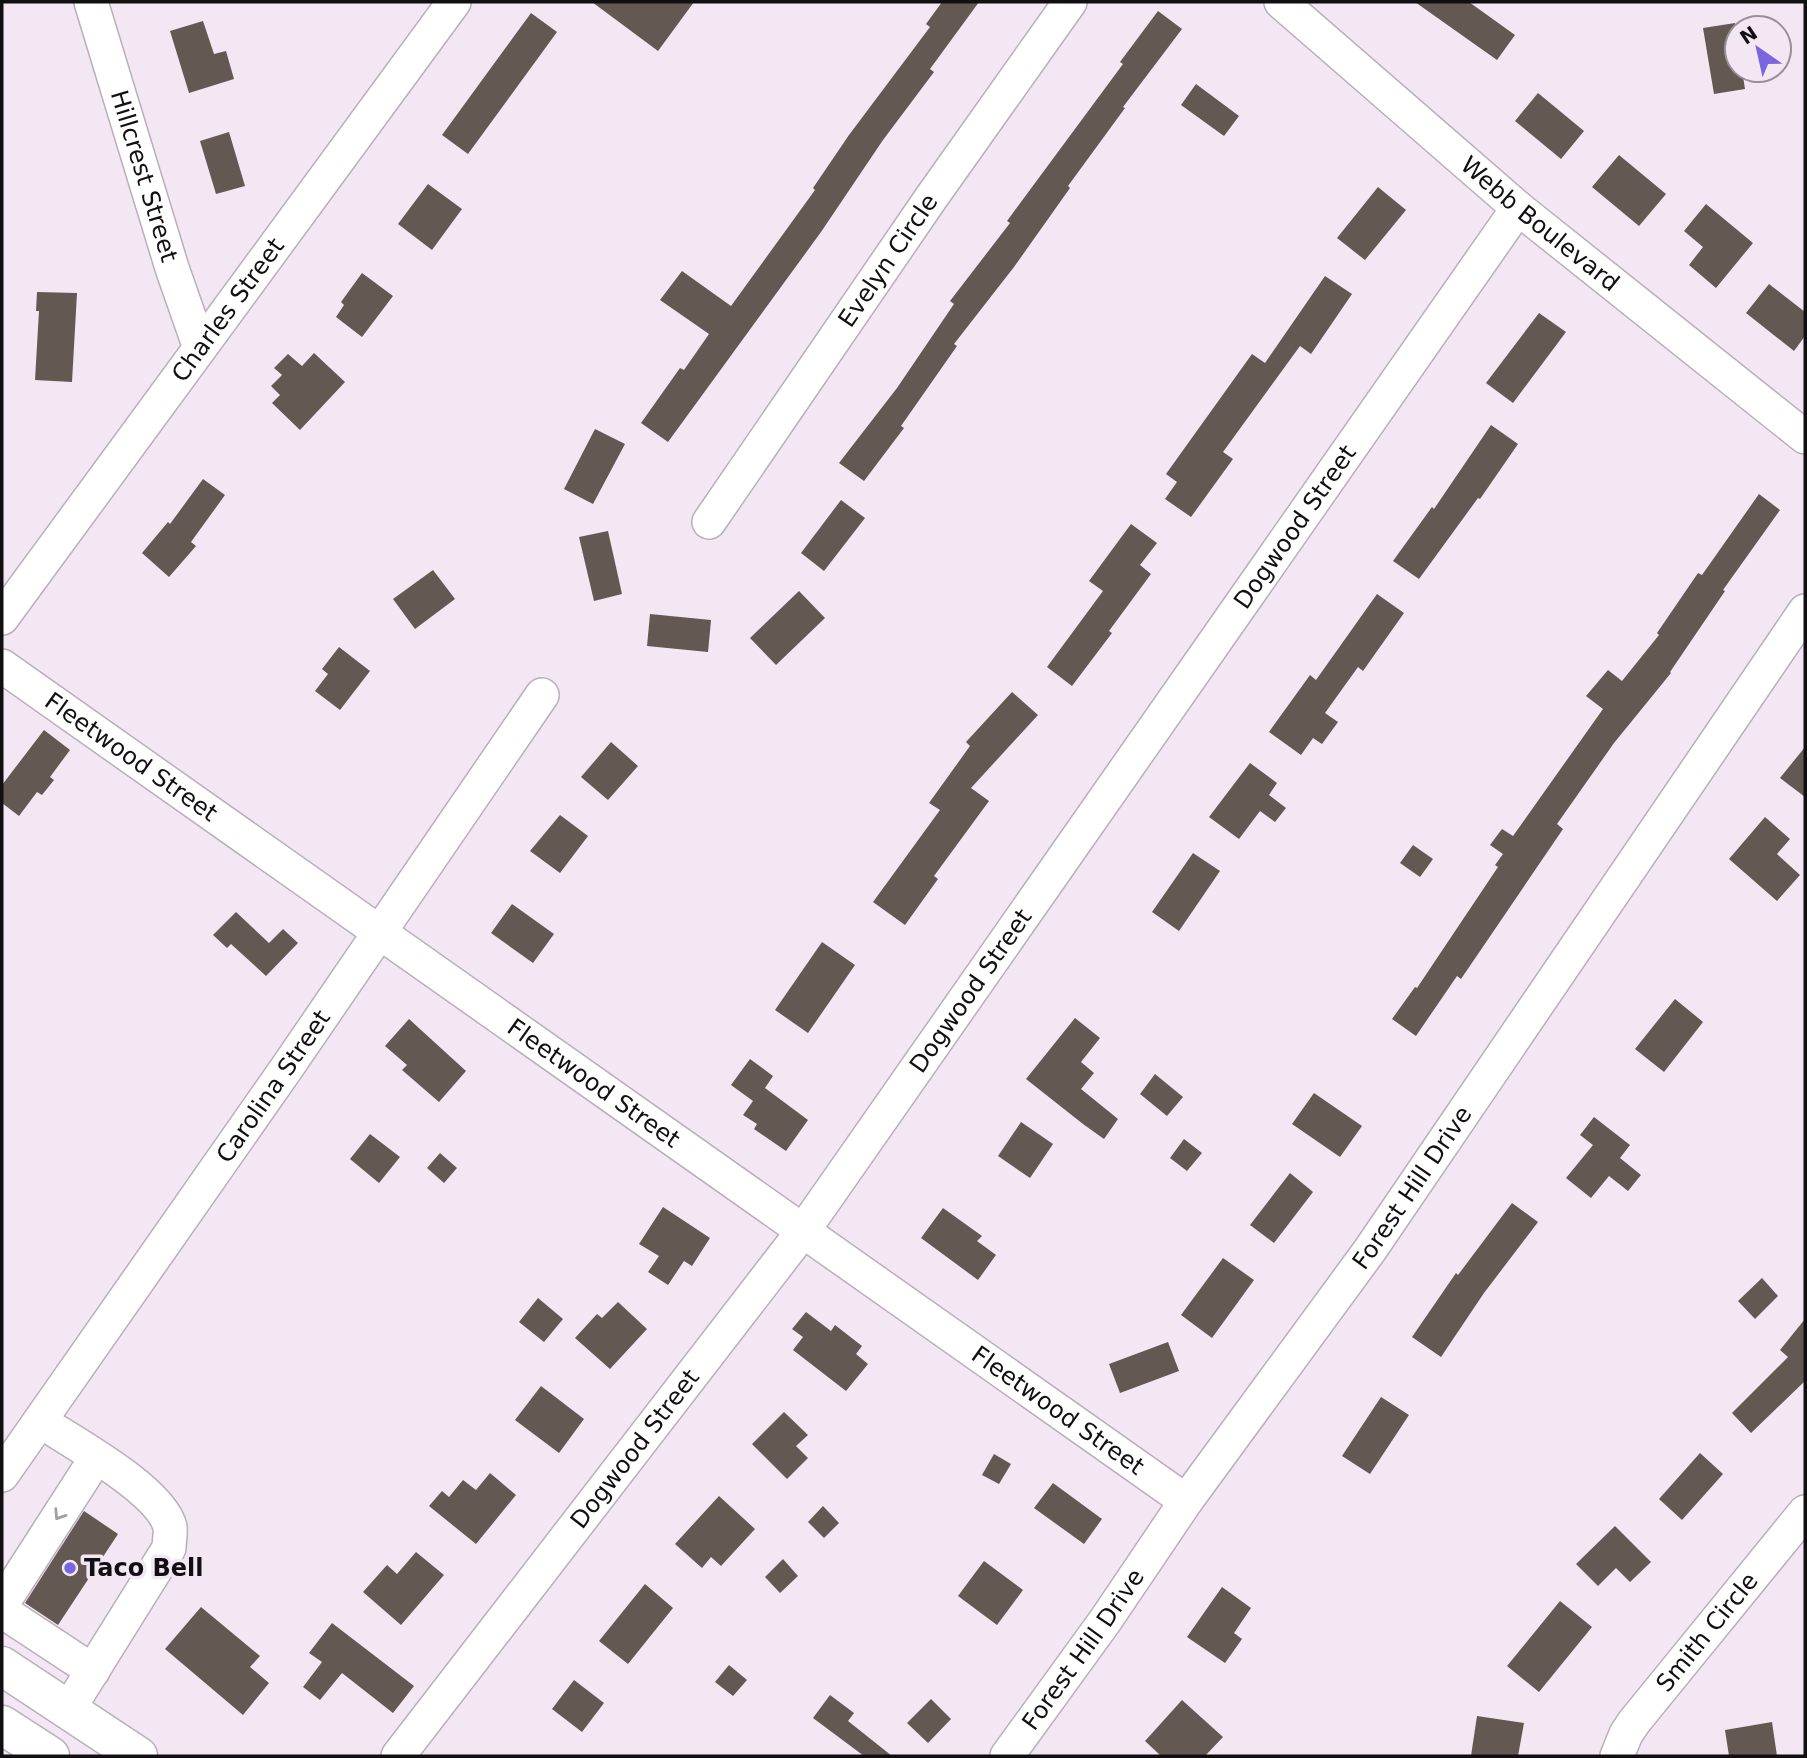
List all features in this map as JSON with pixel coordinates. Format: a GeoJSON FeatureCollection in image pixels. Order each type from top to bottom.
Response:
{"type":"FeatureCollection","features":[{"type":"Feature","properties":{"kind":"main road"},"geometry":{"type":"LineString","coordinates":[[2,1666],[138,1756]]}},
{"type":"Feature","properties":{"kind":"main road"},"geometry":{"type":"LineString","coordinates":[[2,1725],[50,1756]]}},
{"type":"Feature","properties":{"kind":"street","name":"Hillcrest Street"},"geometry":{"type":"LineString","coordinates":[[91,2],[172,268],[200,348]]}},
{"type":"Feature","properties":{"kind":"street","name":"Charles Street"},"geometry":{"type":"LineString","coordinates":[[2,618],[454,2]]}},
{"type":"Feature","properties":{"kind":"street","name":"Evelyn Circle"},"geometry":{"type":"LineString","coordinates":[[709,522],[1070,2]]}},
{"type":"Feature","properties":{"kind":"street","name":"Webb Boulevard"},"geometry":{"type":"LineString","coordinates":[[1281,2],[1518,208],[1805,437]]}},
{"type":"Feature","properties":{"kind":"street","name":"Dogwood Street"},"geometry":{"type":"LineString","coordinates":[[398,1756],[803,1230],[1518,208]]}},
{"type":"Feature","properties":{"kind":"street","name":"Forest Hill Drive"},"geometry":{"type":"LineString","coordinates":[[1007,1756],[1105,1621],[1186,1501],[1370,1250],[1805,611]]}},
{"type":"Feature","properties":{"kind":"street","name":"Fleetwood Street"},"geometry":{"type":"LineString","coordinates":[[2,666],[1186,1501]]}},
{"type":"Feature","properties":{"kind":"street","name":"Carolina Street"},"geometry":{"type":"LineString","coordinates":[[2,1475],[542,695]]}},
{"type":"Feature","properties":{"kind":"street"},"geometry":{"type":"LineString","coordinates":[[40,1421],[139,1486],[158,1506],[170,1526],[169,1548],[68,1710]]}},
{"type":"Feature","properties":{"kind":"street"},"geometry":{"type":"LineString","coordinates":[[2,1604],[96,1458]]}},
{"type":"Feature","properties":{"kind":"street","name":"Smith Circle"},"geometry":{"type":"LineString","coordinates":[[1617,1756],[1634,1722],[1805,1512]]}},
{"type":"Feature","properties":{"kind":"street"},"geometry":{"type":"LineString","coordinates":[[2,1611],[93,1671]]}},
{"type":"Feature","properties":{"kind":"building"},"geometry":{"type":"Polygon","coordinates":[[[592,2],[694,2],[658,51],[592,2]]]}},
{"type":"Feature","properties":{"kind":"building"},"geometry":{"type":"Polygon","coordinates":[[[942,2],[979,2],[930,69],[934,72],[883,140],[821,232],[668,442],[641,423],[680,368],[684,370],[709,334],[660,300],[682,271],[731,306],[815,190],[813,188],[849,135],[930,27],[926,24],[942,2]]]}},
{"type":"Feature","properties":{"kind":"building"},"geometry":{"type":"Polygon","coordinates":[[[1415,2],[1469,2],[1515,35],[1497,60],[1415,2]]]}},
{"type":"Feature","properties":{"kind":"building"},"geometry":{"type":"Polygon","coordinates":[[[1158,11],[1182,29],[1123,107],[1125,108],[1014,267],[954,344],[957,346],[901,426],[904,428],[864,481],[839,463],[897,388],[954,304],[950,301],[1010,223],[1007,221],[1123,64],[1120,62],[1158,11]]]}},
{"type":"Feature","properties":{"kind":"building"},"geometry":{"type":"Polygon","coordinates":[[[531,13],[557,32],[468,154],[442,135],[531,13]]]}},
{"type":"Feature","properties":{"kind":"building"},"geometry":{"type":"Polygon","coordinates":[[[203,21],[214,54],[226,51],[234,79],[189,93],[170,31],[203,21]]]}},
{"type":"Feature","properties":{"kind":"building"},"geometry":{"type":"Polygon","coordinates":[[[1723,25],[1723,84],[1744,84],[1745,89],[1714,94],[1703,28],[1723,25]]]}},
{"type":"Feature","properties":{"kind":"building"},"geometry":{"type":"Polygon","coordinates":[[[1196,84],[1239,116],[1224,136],[1181,105],[1196,84]]]}},
{"type":"Feature","properties":{"kind":"building"},"geometry":{"type":"Polygon","coordinates":[[[1538,93],[1584,131],[1561,159],[1515,121],[1538,93]]]}},
{"type":"Feature","properties":{"kind":"building"},"geometry":{"type":"Polygon","coordinates":[[[229,132],[245,186],[216,194],[200,141],[229,132]]]}},
{"type":"Feature","properties":{"kind":"building"},"geometry":{"type":"Polygon","coordinates":[[[1619,155],[1666,194],[1639,226],[1592,187],[1619,155]]]}},
{"type":"Feature","properties":{"kind":"building"},"geometry":{"type":"Polygon","coordinates":[[[428,184],[462,209],[432,250],[398,224],[428,184]]]}},
{"type":"Feature","properties":{"kind":"building"},"geometry":{"type":"Polygon","coordinates":[[[1378,187],[1406,210],[1365,260],[1337,238],[1378,187]]]}},
{"type":"Feature","properties":{"kind":"building"},"geometry":{"type":"Polygon","coordinates":[[[1706,204],[1753,243],[1716,288],[1689,265],[1703,247],[1684,231],[1706,204]]]}},
{"type":"Feature","properties":{"kind":"building"},"geometry":{"type":"Polygon","coordinates":[[[362,273],[393,296],[362,337],[336,317],[344,305],[341,302],[362,273]]]}},
{"type":"Feature","properties":{"kind":"building"},"geometry":{"type":"Polygon","coordinates":[[[1325,276],[1352,294],[1311,354],[1300,346],[1223,452],[1233,459],[1191,517],[1165,499],[1177,482],[1166,474],[1252,354],[1265,363],[1325,276]]]}},
{"type":"Feature","properties":{"kind":"building"},"geometry":{"type":"Polygon","coordinates":[[[1769,284],[1805,312],[1805,336],[1794,351],[1746,313],[1769,284]]]}},
{"type":"Feature","properties":{"kind":"building"},"geometry":{"type":"Polygon","coordinates":[[[37,292],[77,293],[72,382],[35,380],[39,311],[36,311],[37,292]]]}},
{"type":"Feature","properties":{"kind":"building"},"geometry":{"type":"Polygon","coordinates":[[[1539,313],[1566,332],[1513,403],[1486,383],[1539,313]]]}},
{"type":"Feature","properties":{"kind":"building"},"geometry":{"type":"Polygon","coordinates":[[[314,353],[345,382],[300,430],[272,403],[280,395],[271,386],[282,375],[274,368],[288,354],[302,366],[314,353]]]}},
{"type":"Feature","properties":{"kind":"building"},"geometry":{"type":"Polygon","coordinates":[[[1491,425],[1518,444],[1419,579],[1393,561],[1432,507],[1434,509],[1491,425]]]}},
{"type":"Feature","properties":{"kind":"building"},"geometry":{"type":"Polygon","coordinates":[[[595,429],[625,444],[593,504],[564,489],[595,429]]]}},
{"type":"Feature","properties":{"kind":"building"},"geometry":{"type":"Polygon","coordinates":[[[203,479],[225,495],[191,542],[196,546],[169,577],[142,553],[168,522],[170,524],[203,479]]]}},
{"type":"Feature","properties":{"kind":"building"},"geometry":{"type":"Polygon","coordinates":[[[1759,494],[1780,510],[1723,590],[1725,591],[1671,673],[1614,743],[1557,824],[1563,829],[1461,979],[1457,976],[1416,1036],[1392,1019],[1415,987],[1417,988],[1498,867],[1495,865],[1503,854],[1490,845],[1502,829],[1513,836],[1603,709],[1586,696],[1608,670],[1622,681],[1659,635],[1657,633],[1698,573],[1702,575],[1759,494]]]}},
{"type":"Feature","properties":{"kind":"building"},"geometry":{"type":"Polygon","coordinates":[[[841,500],[865,518],[824,571],[801,553],[841,500]]]}},
{"type":"Feature","properties":{"kind":"building"},"geometry":{"type":"Polygon","coordinates":[[[1131,524],[1157,543],[1140,565],[1151,574],[1109,631],[1112,633],[1072,686],[1047,667],[1103,591],[1089,581],[1131,524]]]}},
{"type":"Feature","properties":{"kind":"building"},"geometry":{"type":"Polygon","coordinates":[[[608,531],[622,594],[594,601],[579,537],[608,531]]]}},
{"type":"Feature","properties":{"kind":"building"},"geometry":{"type":"Polygon","coordinates":[[[433,570],[455,599],[415,629],[393,599],[433,570]]]}},
{"type":"Feature","properties":{"kind":"building"},"geometry":{"type":"Polygon","coordinates":[[[799,591],[825,618],[776,665],[750,638],[799,591]]]}},
{"type":"Feature","properties":{"kind":"building"},"geometry":{"type":"Polygon","coordinates":[[[1377,594],[1404,613],[1363,671],[1358,667],[1325,713],[1338,722],[1322,744],[1313,738],[1301,755],[1269,732],[1310,675],[1316,680],[1377,594]]]}},
{"type":"Feature","properties":{"kind":"building"},"geometry":{"type":"Polygon","coordinates":[[[650,614],[711,620],[708,652],[647,646],[650,614]]]}},
{"type":"Feature","properties":{"kind":"building"},"geometry":{"type":"Polygon","coordinates":[[[339,647],[370,671],[340,710],[315,691],[328,674],[322,669],[339,647]]]}},
{"type":"Feature","properties":{"kind":"building"},"geometry":{"type":"Polygon","coordinates":[[[1012,692],[1038,715],[971,788],[989,801],[934,876],[938,879],[905,925],[873,902],[940,810],[929,803],[970,746],[966,742],[1012,692]]]}},
{"type":"Feature","properties":{"kind":"building"},"geometry":{"type":"Polygon","coordinates":[[[44,730],[70,750],[50,777],[54,780],[42,795],[37,792],[19,816],[2,803],[2,785],[44,730]]]}},
{"type":"Feature","properties":{"kind":"building"},"geometry":{"type":"Polygon","coordinates":[[[611,742],[638,766],[608,800],[581,777],[611,742]]]}},
{"type":"Feature","properties":{"kind":"building"},"geometry":{"type":"Polygon","coordinates":[[[1805,747],[1805,797],[1780,778],[1805,747]]]}},
{"type":"Feature","properties":{"kind":"building"},"geometry":{"type":"Polygon","coordinates":[[[1250,763],[1277,783],[1269,795],[1286,808],[1275,822],[1260,811],[1239,839],[1209,817],[1250,763]]]}},
{"type":"Feature","properties":{"kind":"building"},"geometry":{"type":"Polygon","coordinates":[[[560,815],[588,836],[560,873],[530,851],[560,815]]]}},
{"type":"Feature","properties":{"kind":"building"},"geometry":{"type":"Polygon","coordinates":[[[1765,817],[1790,839],[1777,854],[1800,875],[1777,901],[1729,859],[1765,817]]]}},
{"type":"Feature","properties":{"kind":"building"},"geometry":{"type":"Polygon","coordinates":[[[1413,845],[1433,859],[1420,877],[1400,863],[1413,845]]]}},
{"type":"Feature","properties":{"kind":"building"},"geometry":{"type":"Polygon","coordinates":[[[1193,853],[1220,871],[1179,931],[1152,912],[1193,853]]]}},
{"type":"Feature","properties":{"kind":"building"},"geometry":{"type":"Polygon","coordinates":[[[512,904],[554,934],[533,963],[491,933],[512,904]]]}},
{"type":"Feature","properties":{"kind":"building"},"geometry":{"type":"Polygon","coordinates":[[[236,912],[269,943],[283,929],[298,943],[266,976],[231,944],[227,948],[213,935],[236,912]]]}},
{"type":"Feature","properties":{"kind":"building"},"geometry":{"type":"Polygon","coordinates":[[[822,942],[855,965],[808,1033],[775,1010],[822,942]]]}},
{"type":"Feature","properties":{"kind":"building"},"geometry":{"type":"Polygon","coordinates":[[[1675,999],[1703,1022],[1664,1072],[1635,1049],[1675,999]]]}},
{"type":"Feature","properties":{"kind":"building"},"geometry":{"type":"Polygon","coordinates":[[[1075,1018],[1100,1038],[1081,1062],[1094,1073],[1081,1089],[1118,1119],[1104,1139],[1026,1079],[1075,1018]]]}},
{"type":"Feature","properties":{"kind":"building"},"geometry":{"type":"Polygon","coordinates":[[[409,1019],[466,1071],[439,1102],[402,1070],[407,1065],[385,1046],[409,1019]]]}},
{"type":"Feature","properties":{"kind":"building"},"geometry":{"type":"Polygon","coordinates":[[[750,1059],[773,1076],[765,1088],[808,1120],[786,1151],[754,1129],[757,1124],[743,1115],[753,1101],[731,1085],[750,1059]]]}},
{"type":"Feature","properties":{"kind":"building"},"geometry":{"type":"Polygon","coordinates":[[[1155,1074],[1183,1097],[1167,1116],[1140,1094],[1155,1074]]]}},
{"type":"Feature","properties":{"kind":"building"},"geometry":{"type":"Polygon","coordinates":[[[1314,1093],[1362,1126],[1340,1157],[1292,1124],[1314,1093]]]}},
{"type":"Feature","properties":{"kind":"building"},"geometry":{"type":"Polygon","coordinates":[[[1594,1117],[1630,1145],[1620,1158],[1641,1175],[1628,1191],[1609,1176],[1591,1198],[1566,1178],[1593,1145],[1580,1135],[1594,1117]]]}},
{"type":"Feature","properties":{"kind":"building"},"geometry":{"type":"Polygon","coordinates":[[[1021,1122],[1053,1144],[1030,1178],[998,1156],[1021,1122]]]}},
{"type":"Feature","properties":{"kind":"building"},"geometry":{"type":"Polygon","coordinates":[[[370,1134],[400,1157],[379,1183],[350,1159],[370,1134]]]}},
{"type":"Feature","properties":{"kind":"building"},"geometry":{"type":"Polygon","coordinates":[[[1184,1139],[1202,1153],[1187,1171],[1170,1158],[1184,1139]]]}},
{"type":"Feature","properties":{"kind":"building"},"geometry":{"type":"Polygon","coordinates":[[[440,1153],[457,1168],[444,1183],[427,1168],[440,1153]]]}},
{"type":"Feature","properties":{"kind":"building"},"geometry":{"type":"Polygon","coordinates":[[[1290,1173],[1313,1192],[1274,1243],[1250,1225],[1290,1173]]]}},
{"type":"Feature","properties":{"kind":"building"},"geometry":{"type":"Polygon","coordinates":[[[1512,1203],[1538,1222],[1484,1293],[1441,1357],[1412,1337],[1456,1273],[1458,1275],[1512,1203]]]}},
{"type":"Feature","properties":{"kind":"building"},"geometry":{"type":"Polygon","coordinates":[[[663,1207],[710,1238],[692,1266],[684,1261],[668,1285],[648,1272],[659,1256],[639,1244],[663,1207]]]}},
{"type":"Feature","properties":{"kind":"building"},"geometry":{"type":"Polygon","coordinates":[[[943,1208],[982,1236],[977,1241],[996,1255],[978,1280],[921,1238],[943,1208]]]}},
{"type":"Feature","properties":{"kind":"building"},"geometry":{"type":"Polygon","coordinates":[[[1223,1258],[1254,1280],[1212,1338],[1181,1315],[1223,1258]]]}},
{"type":"Feature","properties":{"kind":"building"},"geometry":{"type":"Polygon","coordinates":[[[1762,1278],[1778,1296],[1755,1319],[1738,1301],[1762,1278]]]}},
{"type":"Feature","properties":{"kind":"building"},"geometry":{"type":"Polygon","coordinates":[[[538,1298],[563,1319],[544,1342],[519,1322],[538,1298]]]}},
{"type":"Feature","properties":{"kind":"building"},"geometry":{"type":"Polygon","coordinates":[[[618,1302],[647,1329],[610,1369],[575,1338],[597,1314],[602,1318],[618,1302]]]}},
{"type":"Feature","properties":{"kind":"building"},"geometry":{"type":"Polygon","coordinates":[[[806,1312],[831,1331],[835,1325],[862,1346],[856,1354],[868,1364],[846,1391],[793,1350],[803,1337],[792,1329],[806,1312]]]}},
{"type":"Feature","properties":{"kind":"building"},"geometry":{"type":"Polygon","coordinates":[[[1805,1319],[1805,1381],[1751,1433],[1732,1413],[1788,1357],[1780,1350],[1805,1319]]]}},
{"type":"Feature","properties":{"kind":"building"},"geometry":{"type":"Polygon","coordinates":[[[1168,1342],[1179,1371],[1120,1393],[1109,1364],[1168,1342]]]}},
{"type":"Feature","properties":{"kind":"building"},"geometry":{"type":"Polygon","coordinates":[[[541,1386],[584,1419],[559,1453],[515,1420],[541,1386]]]}},
{"type":"Feature","properties":{"kind":"building"},"geometry":{"type":"Polygon","coordinates":[[[1381,1397],[1409,1415],[1370,1474],[1342,1456],[1381,1397]]]}},
{"type":"Feature","properties":{"kind":"building"},"geometry":{"type":"Polygon","coordinates":[[[784,1412],[808,1435],[796,1446],[808,1458],[787,1479],[752,1444],[784,1412]]]}},
{"type":"Feature","properties":{"kind":"building"},"geometry":{"type":"Polygon","coordinates":[[[1700,1453],[1723,1474],[1682,1520],[1659,1499],[1700,1453]]]}},
{"type":"Feature","properties":{"kind":"building"},"geometry":{"type":"Polygon","coordinates":[[[994,1454],[1011,1464],[999,1484],[982,1475],[994,1454]]]}},
{"type":"Feature","properties":{"kind":"building"},"geometry":{"type":"Polygon","coordinates":[[[490,1473],[516,1495],[476,1544],[429,1506],[442,1491],[449,1497],[463,1480],[476,1490],[490,1473]]]}},
{"type":"Feature","properties":{"kind":"building"},"geometry":{"type":"Polygon","coordinates":[[[1053,1483],[1102,1519],[1084,1544],[1034,1508],[1053,1483]]]}},
{"type":"Feature","properties":{"kind":"building"},"geometry":{"type":"Polygon","coordinates":[[[719,1496],[755,1529],[721,1566],[711,1557],[702,1568],[675,1544],[719,1496]]]}},
{"type":"Feature","properties":{"kind":"building"},"geometry":{"type":"Polygon","coordinates":[[[823,1506],[839,1523],[824,1538],[808,1522],[823,1506]]]}},
{"type":"Feature","properties":{"kind":"building","name":"Taco Bell"},"geometry":{"type":"Polygon","coordinates":[[[84,1511],[118,1534],[58,1625],[25,1603],[84,1511]]]}},
{"type":"Feature","properties":{"kind":"building"},"geometry":{"type":"Polygon","coordinates":[[[1615,1526],[1651,1562],[1630,1582],[1616,1568],[1598,1586],[1576,1564],[1615,1526]]]}},
{"type":"Feature","properties":{"kind":"building"},"geometry":{"type":"Polygon","coordinates":[[[416,1552],[444,1575],[401,1625],[363,1592],[387,1565],[397,1574],[416,1552]]]}},
{"type":"Feature","properties":{"kind":"building"},"geometry":{"type":"Polygon","coordinates":[[[783,1559],[798,1576],[780,1593],[765,1577],[783,1559]]]}},
{"type":"Feature","properties":{"kind":"building"},"geometry":{"type":"Polygon","coordinates":[[[984,1561],[1023,1590],[997,1625],[958,1596],[984,1561]]]}},
{"type":"Feature","properties":{"kind":"building"},"geometry":{"type":"Polygon","coordinates":[[[645,1584],[673,1608],[628,1664],[599,1641],[645,1584]]]}},
{"type":"Feature","properties":{"kind":"building"},"geometry":{"type":"Polygon","coordinates":[[[1222,1587],[1251,1608],[1234,1633],[1242,1639],[1225,1663],[1187,1637],[1222,1587]]]}},
{"type":"Feature","properties":{"kind":"building"},"geometry":{"type":"Polygon","coordinates":[[[1560,1601],[1592,1627],[1539,1692],[1507,1666],[1560,1601]]]}},
{"type":"Feature","properties":{"kind":"building"},"geometry":{"type":"Polygon","coordinates":[[[201,1607],[260,1656],[250,1667],[269,1683],[243,1715],[165,1649],[201,1607]]]}},
{"type":"Feature","properties":{"kind":"building"},"geometry":{"type":"Polygon","coordinates":[[[332,1623],[414,1686],[393,1713],[342,1673],[320,1700],[303,1687],[322,1662],[309,1653],[332,1623]]]}},
{"type":"Feature","properties":{"kind":"building"},"geometry":{"type":"Polygon","coordinates":[[[729,1665],[747,1680],[733,1696],[715,1682],[729,1665]]]}},
{"type":"Feature","properties":{"kind":"building"},"geometry":{"type":"Polygon","coordinates":[[[574,1680],[604,1703],[582,1732],[552,1709],[574,1680]]]}},
{"type":"Feature","properties":{"kind":"building"},"geometry":{"type":"Polygon","coordinates":[[[830,1695],[854,1713],[848,1721],[892,1756],[864,1756],[813,1718],[830,1695]]]}},
{"type":"Feature","properties":{"kind":"building"},"geometry":{"type":"Polygon","coordinates":[[[931,1699],[951,1719],[928,1743],[907,1723],[931,1699]]]}},
{"type":"Feature","properties":{"kind":"building"},"geometry":{"type":"Polygon","coordinates":[[[1182,1700],[1223,1737],[1205,1756],[1161,1756],[1145,1741],[1182,1700]]]}},
{"type":"Feature","properties":{"kind":"building"},"geometry":{"type":"Polygon","coordinates":[[[1477,1716],[1524,1723],[1518,1756],[1471,1756],[1477,1716]]]}},
{"type":"Feature","properties":{"kind":"building"},"geometry":{"type":"Polygon","coordinates":[[[1772,1722],[1777,1756],[1729,1756],[1725,1730],[1772,1722]]]}},
{"type":"Feature","properties":{"kind":"place","name":"Taco Bell"},"geometry":{"type":"Point","coordinates":[70,1568]}}]}
